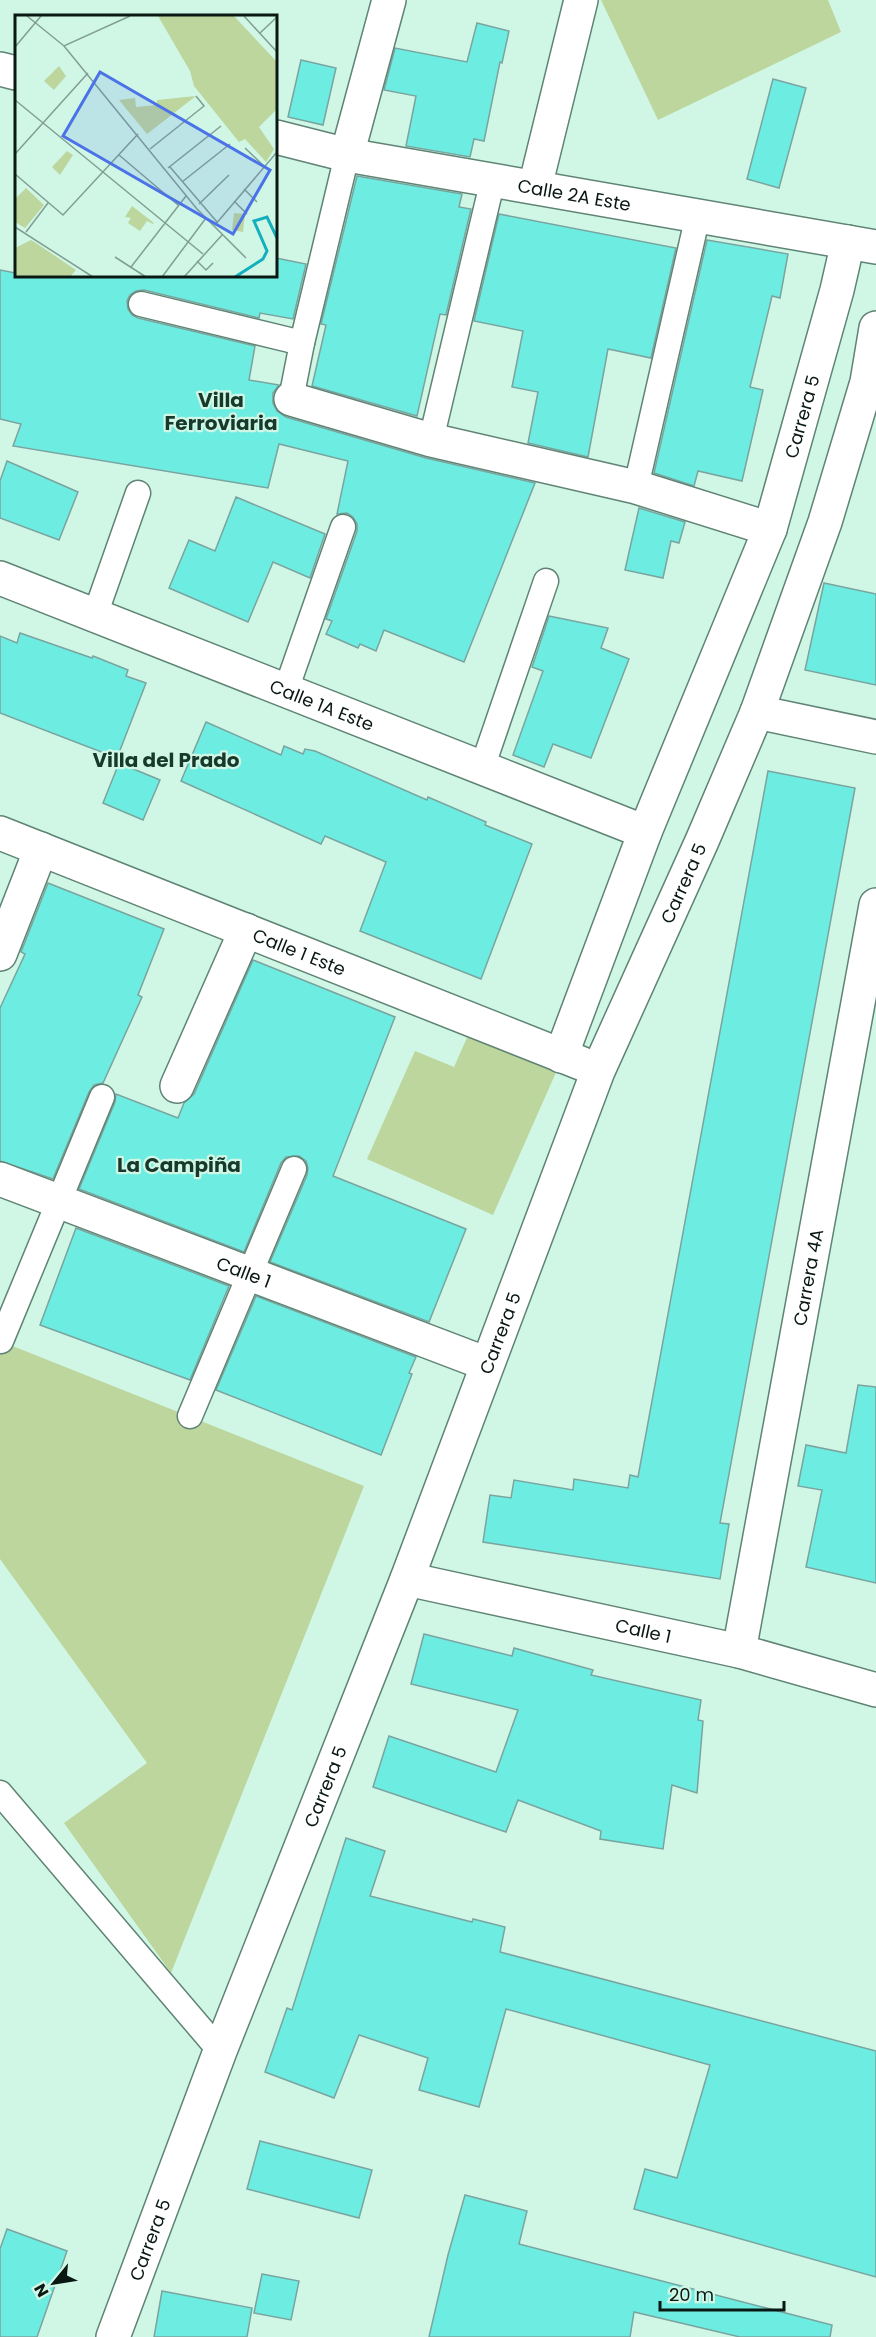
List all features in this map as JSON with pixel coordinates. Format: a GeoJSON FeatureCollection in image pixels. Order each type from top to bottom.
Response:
{"type":"FeatureCollection","features":[{"type":"Feature","properties":{"kind":"street"},"geometry":{"type":"LineString","coordinates":[[347,155],[389,0]]}},
{"type":"Feature","properties":{"kind":"street"},"geometry":{"type":"LineString","coordinates":[[535,187],[581,0]]}},
{"type":"Feature","properties":{"kind":"street"},"geometry":{"type":"LineString","coordinates":[[0,69],[15,73]]}},
{"type":"Feature","properties":{"kind":"street","name":"Calle 2A Este"},"geometry":{"type":"LineString","coordinates":[[278,138],[347,155],[862,245]]}},
{"type":"Feature","properties":{"kind":"street","name":"Carrera 5"},"geometry":{"type":"LineString","coordinates":[[561,1056],[645,832],[770,530],[837,290],[862,245]]}},
{"type":"Feature","properties":{"kind":"street","name":"Carrera 5"},"geometry":{"type":"LineString","coordinates":[[112,2337],[220,2051],[407,1579],[598,1071],[702,841],[757,712],[872,383],[876,328]]}},
{"type":"Feature","properties":{"kind":"street"},"geometry":{"type":"LineString","coordinates":[[291,399],[431,440],[636,487],[770,530]]}},
{"type":"Feature","properties":{"kind":"street","name":"Calle 1A Este"},"geometry":{"type":"LineString","coordinates":[[0,578],[645,832]]}},
{"type":"Feature","properties":{"kind":"street"},"geometry":{"type":"LineString","coordinates":[[757,712],[876,737]]}},
{"type":"Feature","properties":{"kind":"street","name":"Calle 1 Este"},"geometry":{"type":"LineString","coordinates":[[0,833],[598,1071]]}},
{"type":"Feature","properties":{"kind":"street"},"geometry":{"type":"LineString","coordinates":[[0,954],[41,849]]}},
{"type":"Feature","properties":{"kind":"street","name":"Carrera 4A"},"geometry":{"type":"LineString","coordinates":[[739,1651],[876,905]]}},
{"type":"Feature","properties":{"kind":"street"},"geometry":{"type":"LineString","coordinates":[[177,1086],[246,930]]}},
{"type":"Feature","properties":{"kind":"street","name":"Calle 1"},"geometry":{"type":"LineString","coordinates":[[0,1179],[58,1203],[487,1364]]}},
{"type":"Feature","properties":{"kind":"street","name":"Calle 1"},"geometry":{"type":"LineString","coordinates":[[407,1579],[739,1651],[876,1690]]}},
{"type":"Feature","properties":{"kind":"lane"},"geometry":{"type":"LineString","coordinates":[[291,399],[302,343],[347,155]]}},
{"type":"Feature","properties":{"kind":"lane"},"geometry":{"type":"LineString","coordinates":[[431,440],[493,179]]}},
{"type":"Feature","properties":{"kind":"lane"},"geometry":{"type":"LineString","coordinates":[[636,487],[698,215]]}},
{"type":"Feature","properties":{"kind":"lane"},"geometry":{"type":"LineString","coordinates":[[141,304],[302,343]]}},
{"type":"Feature","properties":{"kind":"lane"},"geometry":{"type":"LineString","coordinates":[[95,615],[138,493]]}},
{"type":"Feature","properties":{"kind":"lane"},"geometry":{"type":"LineString","coordinates":[[286,690],[343,527]]}},
{"type":"Feature","properties":{"kind":"lane"},"geometry":{"type":"LineString","coordinates":[[482,768],[546,581]]}},
{"type":"Feature","properties":{"kind":"lane"},"geometry":{"type":"LineString","coordinates":[[1,1341],[102,1097]]}},
{"type":"Feature","properties":{"kind":"lane"},"geometry":{"type":"LineString","coordinates":[[190,1416],[294,1169]]}},
{"type":"Feature","properties":{"kind":"lane"},"geometry":{"type":"LineString","coordinates":[[0,1793],[220,2051]]}},
{"type":"Feature","properties":{"kind":"green space"},"geometry":{"type":"Polygon","coordinates":[[[601,0],[828,0],[841,32],[658,120],[601,0]]]}},
{"type":"Feature","properties":{"kind":"green space"},"geometry":{"type":"Polygon","coordinates":[[[474,1022],[561,1061],[493,1215],[367,1159],[415,1051],[454,1067],[474,1022]]]}},
{"type":"Feature","properties":{"kind":"green space"},"geometry":{"type":"Polygon","coordinates":[[[0,1341],[364,1486],[171,1973],[64,1823],[147,1763],[0,1559],[0,1341]]]}},
{"type":"Feature","properties":{"kind":"building"},"geometry":{"type":"Polygon","coordinates":[[[477,23],[509,31],[502,63],[500,62],[484,141],[474,139],[470,157],[406,146],[416,96],[384,90],[395,48],[467,62],[477,23]]]}},
{"type":"Feature","properties":{"kind":"building"},"geometry":{"type":"Polygon","coordinates":[[[301,60],[336,68],[323,125],[288,117],[301,60]]]}},
{"type":"Feature","properties":{"kind":"building"},"geometry":{"type":"Polygon","coordinates":[[[773,79],[806,88],[779,188],[747,179],[773,79]]]}},
{"type":"Feature","properties":{"kind":"building"},"geometry":{"type":"Polygon","coordinates":[[[357,176],[462,194],[459,207],[471,209],[446,315],[440,314],[417,416],[312,386],[326,325],[321,324],[357,176]]]}},
{"type":"Feature","properties":{"kind":"building"},"geometry":{"type":"Polygon","coordinates":[[[499,214],[676,248],[651,358],[608,349],[588,457],[528,443],[538,392],[512,387],[523,331],[474,321],[499,214]]]}},
{"type":"Feature","properties":{"kind":"building"},"geometry":{"type":"Polygon","coordinates":[[[707,240],[788,254],[780,298],[772,296],[750,387],[763,390],[742,481],[698,471],[694,486],[654,473],[707,240]]]}},
{"type":"Feature","properties":{"kind":"building"},"geometry":{"type":"Polygon","coordinates":[[[278,258],[306,264],[293,319],[260,313],[259,318],[144,290],[130,295],[127,301],[128,309],[138,318],[255,346],[249,380],[279,385],[273,393],[273,403],[277,411],[286,417],[426,458],[535,483],[464,662],[384,630],[376,651],[360,644],[358,648],[326,634],[332,621],[326,619],[357,531],[357,524],[353,517],[347,513],[337,514],[348,461],[279,444],[268,488],[13,446],[21,424],[0,419],[0,270],[15,273],[15,278],[278,278],[278,258]]]}},
{"type":"Feature","properties":{"kind":"building"},"geometry":{"type":"Polygon","coordinates":[[[7,461],[78,492],[59,540],[0,518],[0,481],[7,461]]]}},
{"type":"Feature","properties":{"kind":"building"},"geometry":{"type":"Polygon","coordinates":[[[236,497],[325,534],[310,578],[273,562],[248,622],[169,588],[189,540],[215,551],[236,497]]]}},
{"type":"Feature","properties":{"kind":"building"},"geometry":{"type":"Polygon","coordinates":[[[639,508],[685,522],[679,543],[671,541],[663,578],[625,570],[639,508]]]}},
{"type":"Feature","properties":{"kind":"building"},"geometry":{"type":"Polygon","coordinates":[[[824,583],[876,594],[876,685],[805,670],[824,583]]]}},
{"type":"Feature","properties":{"kind":"building"},"geometry":{"type":"Polygon","coordinates":[[[549,616],[608,628],[601,648],[629,659],[591,758],[553,744],[544,767],[513,755],[543,671],[532,667],[549,616]]]}},
{"type":"Feature","properties":{"kind":"building"},"geometry":{"type":"Polygon","coordinates":[[[20,633],[92,658],[93,656],[128,670],[126,676],[146,683],[117,758],[0,713],[0,636],[17,643],[20,633]]]}},
{"type":"Feature","properties":{"kind":"building"},"geometry":{"type":"Polygon","coordinates":[[[206,722],[281,755],[284,746],[303,754],[305,749],[315,751],[427,800],[428,797],[486,822],[485,825],[532,844],[481,979],[360,931],[386,862],[325,836],[321,844],[181,781],[206,722]]]}},
{"type":"Feature","properties":{"kind":"building"},"geometry":{"type":"Polygon","coordinates":[[[119,763],[160,780],[143,820],[103,803],[119,763]]]}},
{"type":"Feature","properties":{"kind":"building"},"geometry":{"type":"Polygon","coordinates":[[[768,771],[855,788],[720,1523],[729,1524],[720,1579],[483,1542],[490,1495],[511,1498],[514,1480],[573,1490],[574,1479],[628,1488],[630,1475],[638,1477],[768,771]]]}},
{"type":"Feature","properties":{"kind":"building"},"geometry":{"type":"Polygon","coordinates":[[[48,883],[164,929],[138,995],[142,997],[103,1083],[94,1085],[89,1092],[53,1179],[0,1161],[0,1008],[25,954],[21,952],[48,883]]]}},
{"type":"Feature","properties":{"kind":"building"},"geometry":{"type":"Polygon","coordinates":[[[253,960],[395,1017],[333,1176],[466,1229],[429,1322],[270,1262],[307,1175],[306,1161],[299,1156],[286,1157],[281,1163],[244,1252],[79,1189],[115,1102],[116,1094],[178,1118],[184,1103],[194,1094],[253,960]]]}},
{"type":"Feature","properties":{"kind":"building"},"geometry":{"type":"Polygon","coordinates":[[[76,1228],[229,1286],[190,1380],[40,1325],[76,1228]]]}},
{"type":"Feature","properties":{"kind":"building"},"geometry":{"type":"Polygon","coordinates":[[[256,1296],[416,1357],[409,1373],[412,1374],[381,1455],[216,1390],[256,1296]]]}},
{"type":"Feature","properties":{"kind":"building"},"geometry":{"type":"Polygon","coordinates":[[[858,1385],[876,1387],[876,1583],[806,1567],[822,1490],[798,1486],[806,1445],[846,1453],[858,1385]]]}},
{"type":"Feature","properties":{"kind":"building"},"geometry":{"type":"Polygon","coordinates":[[[424,1634],[512,1656],[514,1648],[593,1670],[591,1675],[701,1700],[698,1720],[703,1721],[697,1793],[672,1785],[663,1849],[600,1839],[601,1831],[518,1800],[506,1832],[373,1787],[389,1736],[496,1772],[518,1710],[411,1684],[424,1634]]]}},
{"type":"Feature","properties":{"kind":"building"},"geometry":{"type":"Polygon","coordinates":[[[346,1838],[385,1851],[370,1896],[472,1922],[473,1919],[505,1927],[500,1952],[876,2051],[876,2277],[634,2209],[645,2169],[677,2178],[710,2065],[506,2009],[479,2107],[419,2090],[428,2058],[359,2035],[334,2098],[265,2072],[287,2008],[292,2010],[346,1838]]]}},
{"type":"Feature","properties":{"kind":"building"},"geometry":{"type":"Polygon","coordinates":[[[260,2141],[372,2170],[359,2218],[247,2189],[260,2141]]]}},
{"type":"Feature","properties":{"kind":"building"},"geometry":{"type":"Polygon","coordinates":[[[465,2195],[527,2211],[519,2244],[832,2325],[830,2337],[740,2337],[634,2312],[630,2337],[429,2337],[465,2195]]]}},
{"type":"Feature","properties":{"kind":"building"},"geometry":{"type":"Polygon","coordinates":[[[7,2229],[67,2251],[37,2337],[0,2337],[0,2249],[7,2229]]]}},
{"type":"Feature","properties":{"kind":"building"},"geometry":{"type":"Polygon","coordinates":[[[262,2274],[299,2281],[291,2320],[254,2313],[262,2274]]]}},
{"type":"Feature","properties":{"kind":"building"},"geometry":{"type":"Polygon","coordinates":[[[162,2291],[252,2308],[247,2337],[154,2337],[162,2291]]]}},
{"type":"Feature","properties":{"kind":"district","name":"Villa Ferroviaria"},"geometry":{"type":"Point","coordinates":[221,412]}},
{"type":"Feature","properties":{"kind":"district","name":"Villa del Prado"},"geometry":{"type":"Point","coordinates":[166,760]}},
{"type":"Feature","properties":{"kind":"district","name":"La Campiña"},"geometry":{"type":"Point","coordinates":[179,1165]}}]}
